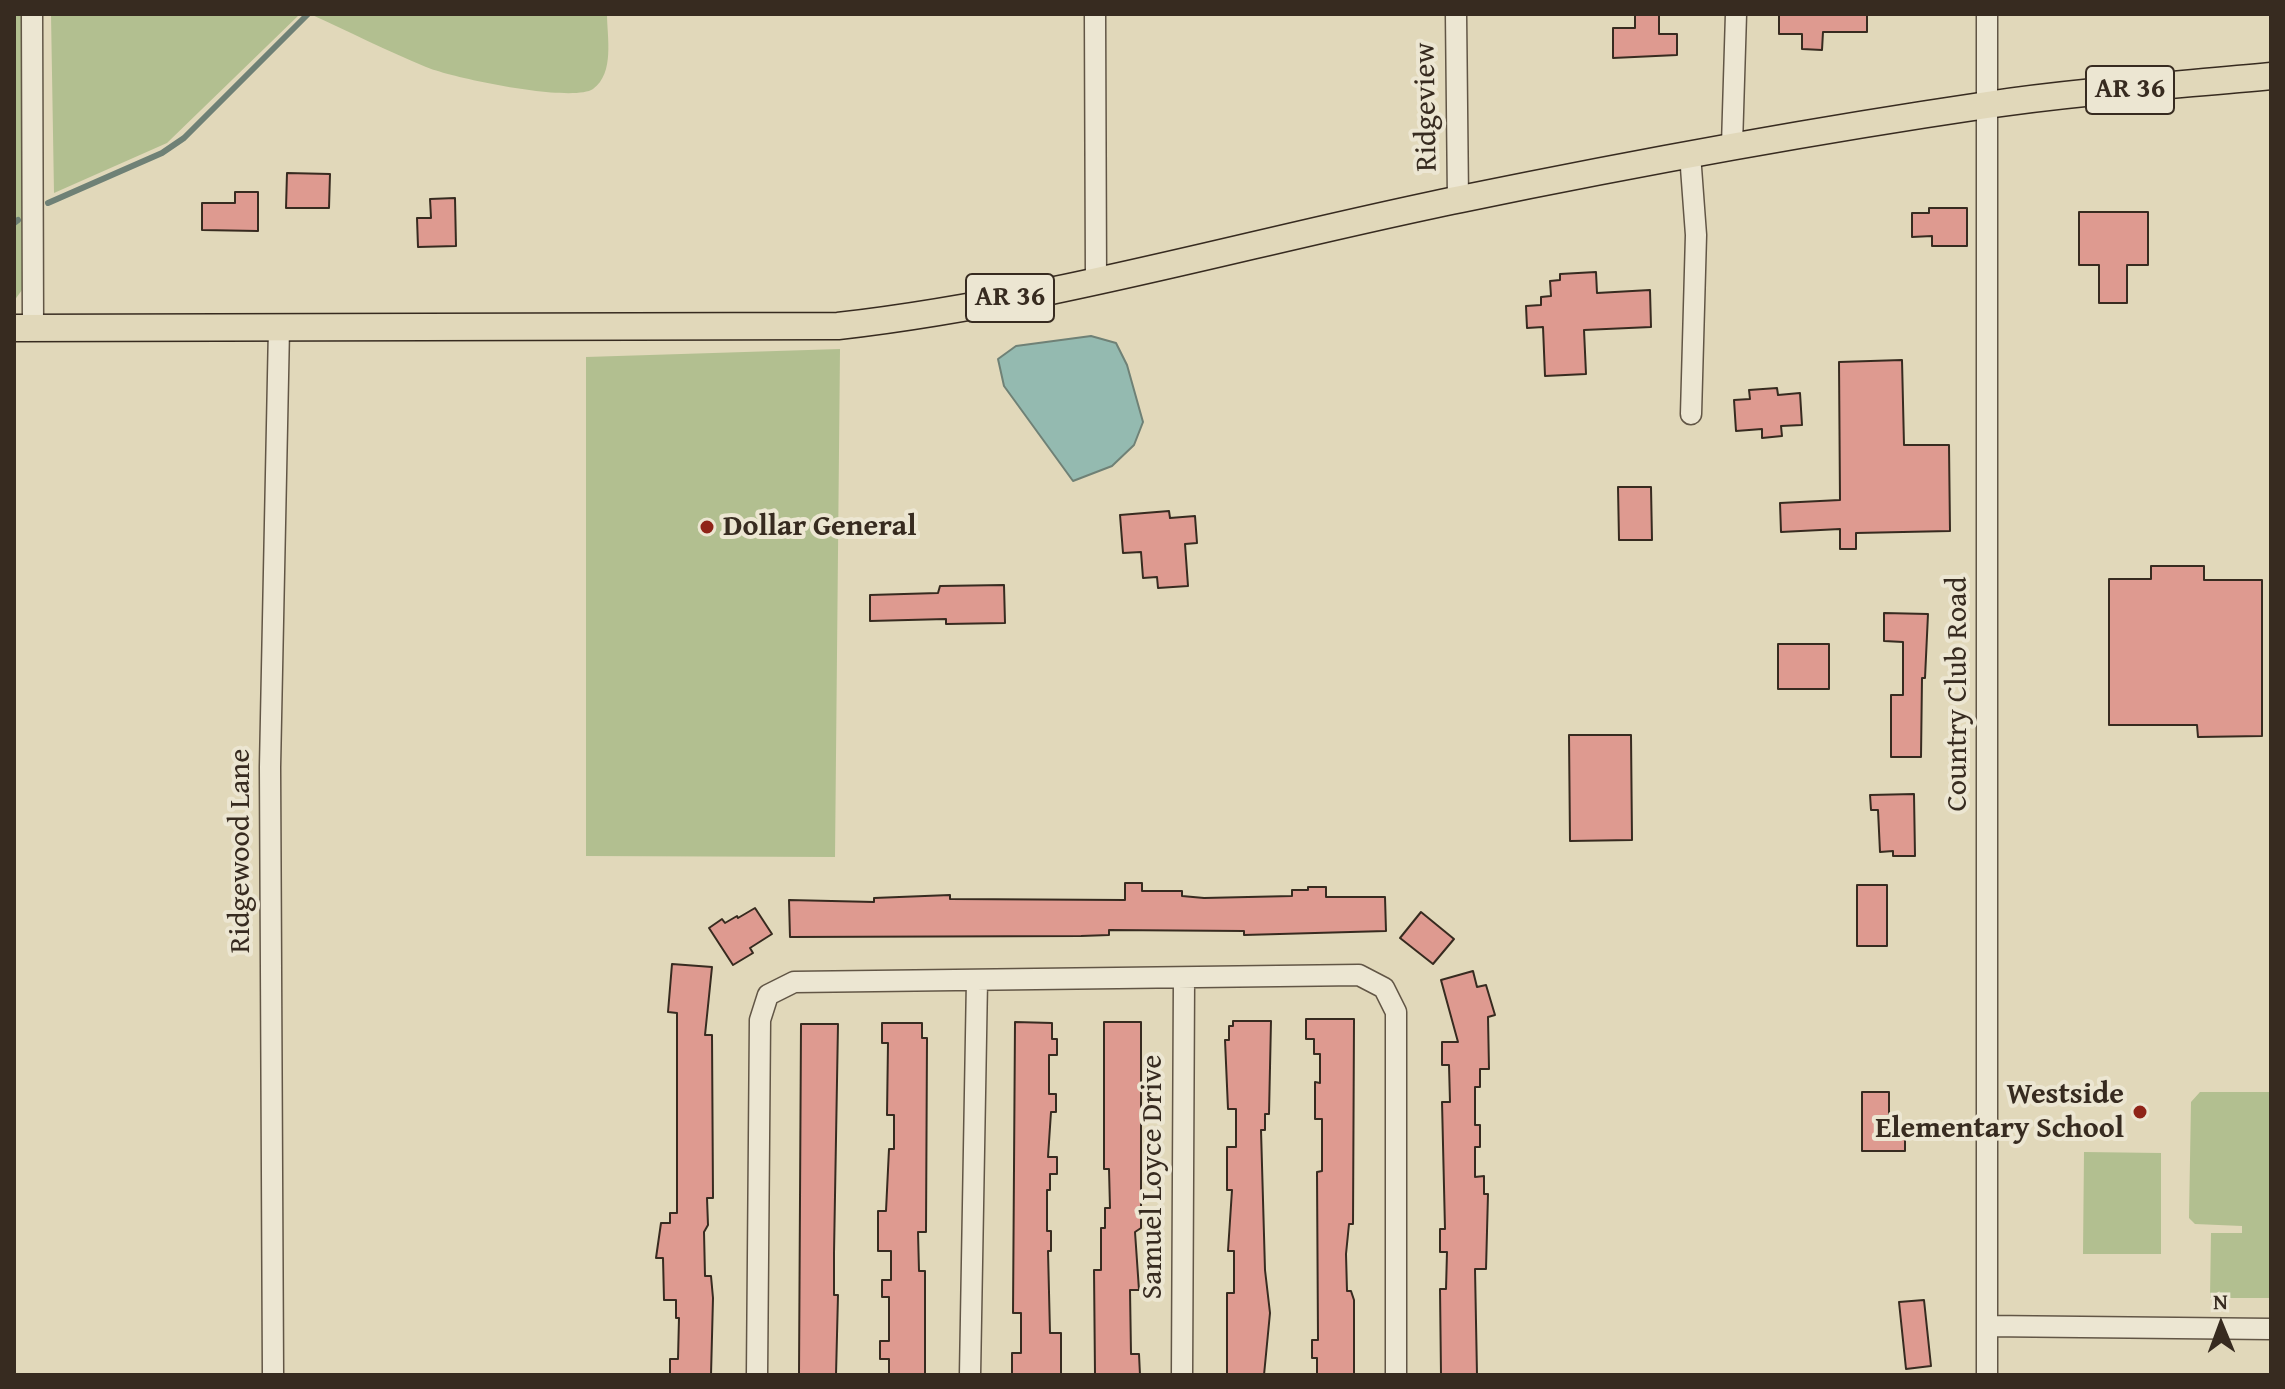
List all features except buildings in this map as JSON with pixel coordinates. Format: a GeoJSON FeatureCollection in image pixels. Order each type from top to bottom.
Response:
{"type":"FeatureCollection","features":[{"type":"Feature","properties":{"kind":"main road","name":"AR 36"},"geometry":{"type":"LineString","coordinates":[[24,328],[838,326],[910,317],[1096,281],[1458,200],[1732,145],[1989,104],[2271,76]]}},
{"type":"Feature","properties":{"kind":"street"},"geometry":{"type":"LineString","coordinates":[[24,328],[32,14]]}},
{"type":"Feature","properties":{"kind":"street"},"geometry":{"type":"LineString","coordinates":[[1095,14],[1096,281]]}},
{"type":"Feature","properties":{"kind":"street","name":"Ridgeview"},"geometry":{"type":"LineString","coordinates":[[1456,14],[1458,200]]}},
{"type":"Feature","properties":{"kind":"street"},"geometry":{"type":"LineString","coordinates":[[1732,145],[1736,14]]}},
{"type":"Feature","properties":{"kind":"street","name":"Country Club Road"},"geometry":{"type":"LineString","coordinates":[[1987,14],[1987,1375]]}},
{"type":"Feature","properties":{"kind":"street"},"geometry":{"type":"LineString","coordinates":[[1690,154],[1696,235],[1691,414]]}},
{"type":"Feature","properties":{"kind":"street","name":"Ridgewood Lane"},"geometry":{"type":"LineString","coordinates":[[273,1375],[270,767],[279,328]]}},
{"type":"Feature","properties":{"kind":"street"},"geometry":{"type":"LineString","coordinates":[[757,1375],[760,1020],[768,995],[794,982],[1359,975],[1384,988],[1396,1012],[1396,1375]]}},
{"type":"Feature","properties":{"kind":"street","name":"Samuel Loyce Drive"},"geometry":{"type":"LineString","coordinates":[[1182,1375],[1184,979]]}},
{"type":"Feature","properties":{"kind":"street"},"geometry":{"type":"LineString","coordinates":[[970,1375],[977,980]]}},
{"type":"Feature","properties":{"kind":"street"},"geometry":{"type":"LineString","coordinates":[[1987,1326],[2271,1329]]}},
{"type":"Feature","properties":{"kind":"green space"},"geometry":{"type":"Polygon","coordinates":[[[14,14],[23,14],[27,283],[14,301],[14,14]]]}},
{"type":"Feature","properties":{"kind":"green space"},"geometry":{"type":"Polygon","coordinates":[[[51,14],[300,14],[167,143],[54,193],[51,14]]]}},
{"type":"Feature","properties":{"kind":"green space"},"geometry":{"type":"Polygon","coordinates":[[[310,14],[607,14],[607,64],[600,82],[593,89],[581,93],[511,87],[426,67],[310,14]]]}},
{"type":"Feature","properties":{"kind":"green space"},"geometry":{"type":"Polygon","coordinates":[[[840,349],[835,857],[586,856],[586,357],[840,349]]]}},
{"type":"Feature","properties":{"kind":"green space"},"geometry":{"type":"Polygon","coordinates":[[[2200,1092],[2271,1092],[2271,1298],[2210,1298],[2211,1233],[2242,1233],[2242,1226],[2195,1224],[2189,1218],[2191,1102],[2200,1092]]]}},
{"type":"Feature","properties":{"kind":"green space"},"geometry":{"type":"Polygon","coordinates":[[[2084,1152],[2161,1153],[2161,1254],[2083,1254],[2084,1152]]]}},
{"type":"Feature","properties":{"kind":"water"},"geometry":{"type":"Polygon","coordinates":[[[1091,336],[1116,343],[1127,365],[1143,422],[1134,445],[1112,466],[1073,481],[1004,386],[998,359],[1016,346],[1091,336]]]}},
{"type":"Feature","properties":{"kind":"waterway"},"geometry":{"type":"LineString","coordinates":[[48,203],[162,153],[184,138],[308,14]]}},
{"type":"Feature","properties":{"kind":"waterway"},"geometry":{"type":"LineString","coordinates":[[14,223],[18,220]]}},
{"type":"Feature","properties":{"kind":"place","name":"Dollar General"},"geometry":{"type":"Point","coordinates":[707,527]}},
{"type":"Feature","properties":{"kind":"place","name":"Westside Elementary School"},"geometry":{"type":"Point","coordinates":[2140,1112]}}]}
